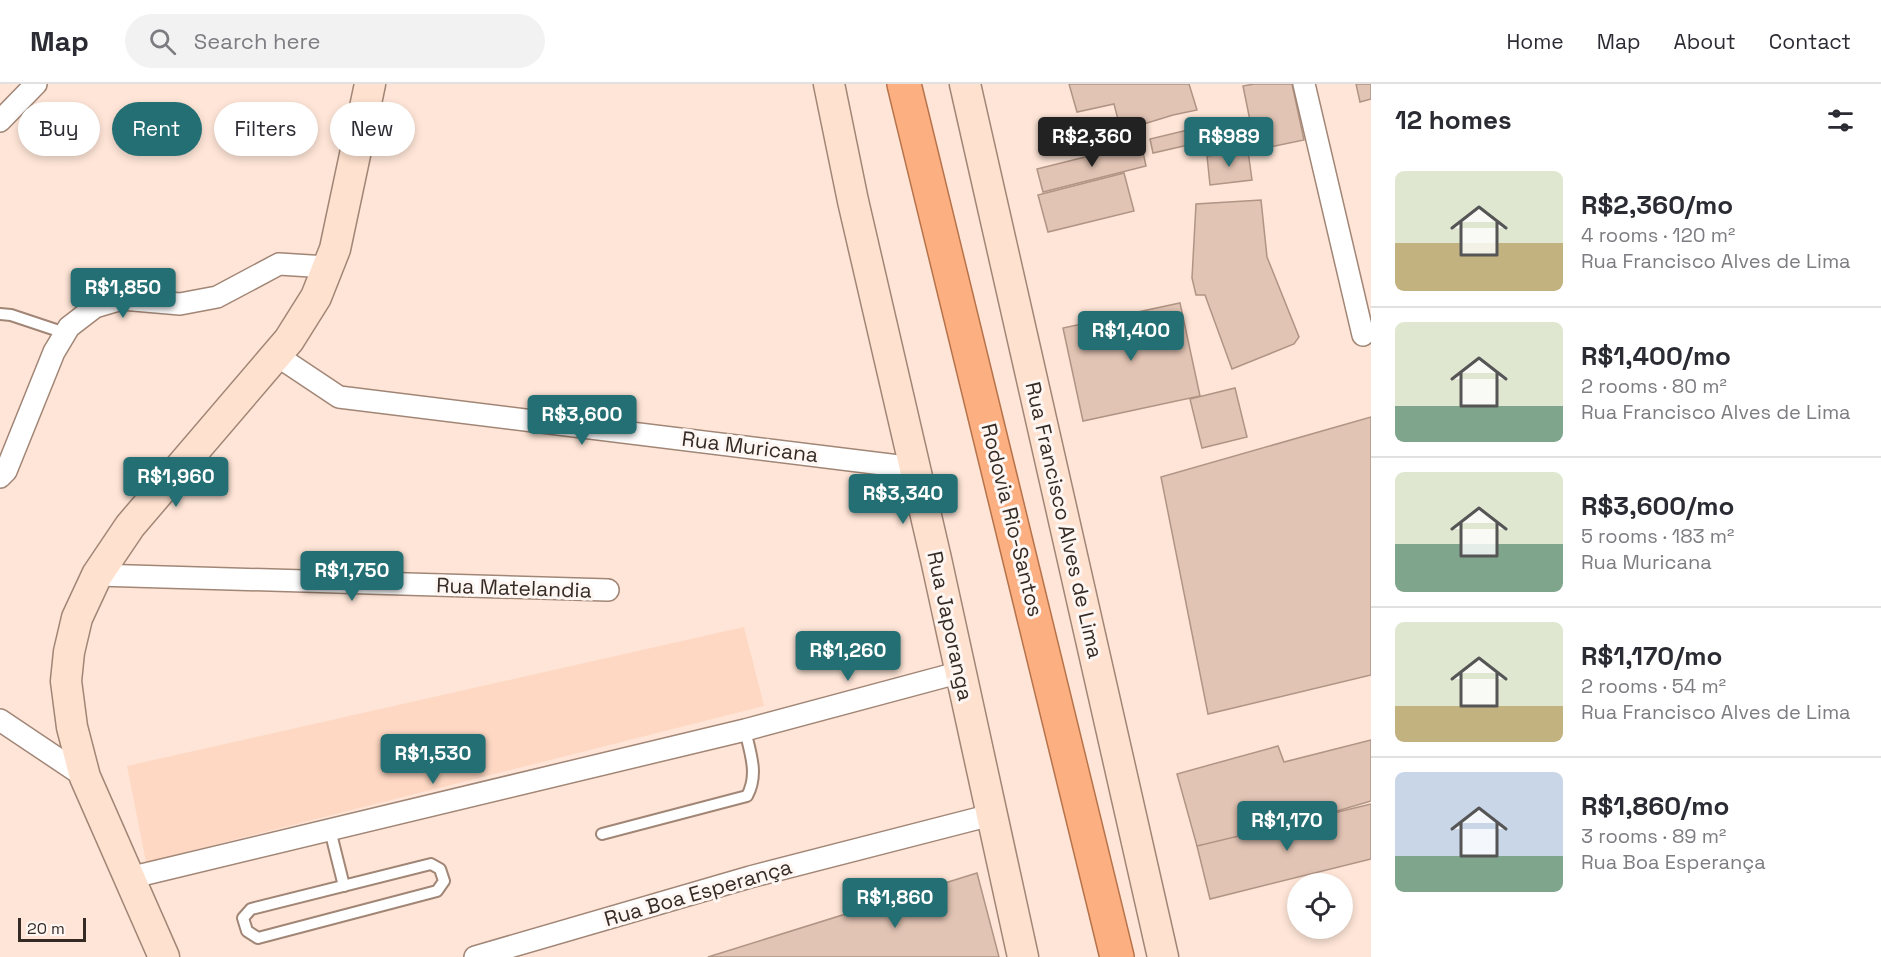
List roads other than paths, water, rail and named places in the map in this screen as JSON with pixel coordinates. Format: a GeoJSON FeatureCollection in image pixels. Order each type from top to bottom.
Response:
{"type":"FeatureCollection","features":[{"type":"Feature","properties":{"kind":"highway","name":"Rodovia Rio-Santos"},"geometry":{"type":"LineString","coordinates":[[904,84],[1118,957]]}},
{"type":"Feature","properties":{"kind":"main road"},"geometry":{"type":"LineString","coordinates":[[162,956],[85,777],[72,727],[66,681],[69,651],[77,618],[97,575],[130,526],[289,340],[316,297],[335,249],[370,84]]}},
{"type":"Feature","properties":{"kind":"main road","name":"Rua Japoranga"},"geometry":{"type":"LineString","coordinates":[[829,84],[853,201],[915,468],[1023,957]]}},
{"type":"Feature","properties":{"kind":"main road","name":"Rua Francisco Alves de Lima"},"geometry":{"type":"LineString","coordinates":[[965,84],[1163,957]]}},
{"type":"Feature","properties":{"kind":"street"},"geometry":{"type":"LineString","coordinates":[[0,121],[36,84]]}},
{"type":"Feature","properties":{"kind":"street"},"geometry":{"type":"LineString","coordinates":[[1304,84],[1363,335]]}},
{"type":"Feature","properties":{"kind":"street"},"geometry":{"type":"LineString","coordinates":[[0,477],[6,471],[54,352],[69,327],[95,307],[122,299],[180,304],[217,297],[279,264],[327,267]]}},
{"type":"Feature","properties":{"kind":"street","name":"Rua Muricana"},"geometry":{"type":"LineString","coordinates":[[276,355],[339,397],[915,468]]}},
{"type":"Feature","properties":{"kind":"street","name":"Rua Matelandia"},"geometry":{"type":"LineString","coordinates":[[97,575],[608,590]]}},
{"type":"Feature","properties":{"kind":"street"},"geometry":{"type":"LineString","coordinates":[[129,878],[745,730],[960,672]]}},
{"type":"Feature","properties":{"kind":"street"},"geometry":{"type":"LineString","coordinates":[[0,720],[85,777]]}},
{"type":"Feature","properties":{"kind":"street","name":"Rua Boa Esperança"},"geometry":{"type":"LineString","coordinates":[[475,957],[750,877],[992,815]]}},
{"type":"Feature","properties":{"kind":"lane"},"geometry":{"type":"LineString","coordinates":[[0,314],[11,315],[65,333]]}},
{"type":"Feature","properties":{"kind":"lane"},"geometry":{"type":"LineString","coordinates":[[602,834],[747,796],[753,786],[755,772],[745,730]]}},
{"type":"Feature","properties":{"kind":"lane"},"geometry":{"type":"LineString","coordinates":[[330,830],[344,886]]}},
{"type":"Feature","properties":{"kind":"lane"},"geometry":{"type":"LineString","coordinates":[[431,864],[440,869],[444,881],[437,891],[258,938],[247,932],[243,918],[251,909],[344,886],[431,864]]}}]}
